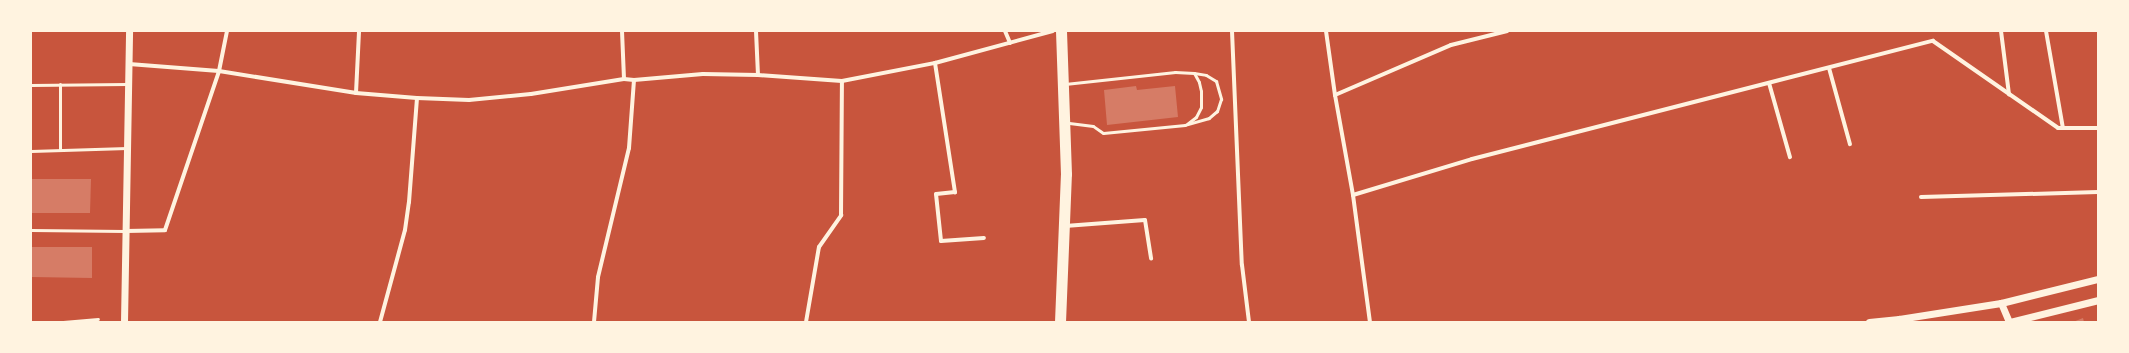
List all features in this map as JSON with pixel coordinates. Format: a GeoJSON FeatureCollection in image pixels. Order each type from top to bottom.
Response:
{"type":"FeatureCollection","features":[{"type":"Feature","properties":{"kind":"highway"},"geometry":{"type":"LineString","coordinates":[[1060,322],[1065,226],[1065,123],[1061,31]]}},
{"type":"Feature","properties":{"kind":"street"},"geometry":{"type":"LineString","coordinates":[[124,322],[129,31]]}},
{"type":"Feature","properties":{"kind":"street"},"geometry":{"type":"LineString","coordinates":[[126,231],[165,230],[219,72],[227,31]]}},
{"type":"Feature","properties":{"kind":"street"},"geometry":{"type":"LineString","coordinates":[[356,93],[359,31]]}},
{"type":"Feature","properties":{"kind":"street"},"geometry":{"type":"LineString","coordinates":[[622,31],[624,79]]}},
{"type":"Feature","properties":{"kind":"street"},"geometry":{"type":"LineString","coordinates":[[756,31],[758,75]]}},
{"type":"Feature","properties":{"kind":"street"},"geometry":{"type":"LineString","coordinates":[[1006,31],[1010,43]]}},
{"type":"Feature","properties":{"kind":"street"},"geometry":{"type":"LineString","coordinates":[[129,64],[219,72],[356,93],[417,98],[469,100],[531,94],[624,79],[634,80],[703,74],[758,75],[842,81],[935,63],[1053,31]]}},
{"type":"Feature","properties":{"kind":"street"},"geometry":{"type":"LineString","coordinates":[[1232,31],[1242,265],[1248,322]]}},
{"type":"Feature","properties":{"kind":"street"},"geometry":{"type":"LineString","coordinates":[[1326,31],[1335,95],[1353,196],[1370,322]]}},
{"type":"Feature","properties":{"kind":"street"},"geometry":{"type":"LineString","coordinates":[[1335,95],[1451,45],[1507,31]]}},
{"type":"Feature","properties":{"kind":"street"},"geometry":{"type":"LineString","coordinates":[[2001,31],[2009,94]]}},
{"type":"Feature","properties":{"kind":"street"},"geometry":{"type":"LineString","coordinates":[[2046,31],[2063,128]]}},
{"type":"Feature","properties":{"kind":"street"},"geometry":{"type":"LineString","coordinates":[[1353,196],[1472,159],[1933,41],[2058,128],[2098,128]]}},
{"type":"Feature","properties":{"kind":"street"},"geometry":{"type":"LineString","coordinates":[[935,63],[955,192],[936,194],[941,241],[984,238]]}},
{"type":"Feature","properties":{"kind":"street"},"geometry":{"type":"LineString","coordinates":[[1829,68],[1850,144]]}},
{"type":"Feature","properties":{"kind":"street"},"geometry":{"type":"LineString","coordinates":[[594,322],[598,276],[629,148],[634,80]]}},
{"type":"Feature","properties":{"kind":"street"},"geometry":{"type":"LineString","coordinates":[[806,322],[819,247],[840,214],[842,81]]}},
{"type":"Feature","properties":{"kind":"street"},"geometry":{"type":"LineString","coordinates":[[1769,83],[1790,157]]}},
{"type":"Feature","properties":{"kind":"street"},"geometry":{"type":"LineString","coordinates":[[380,322],[405,230],[409,202],[417,98]]}},
{"type":"Feature","properties":{"kind":"street"},"geometry":{"type":"LineString","coordinates":[[1921,197],[2098,192]]}},
{"type":"Feature","properties":{"kind":"street"},"geometry":{"type":"LineString","coordinates":[[1065,226],[1146,220],[1151,259]]}},
{"type":"Feature","properties":{"kind":"street"},"geometry":{"type":"LineString","coordinates":[[1869,322],[1899,319],[2001,303],[2098,279]]}},
{"type":"Feature","properties":{"kind":"street"},"geometry":{"type":"LineString","coordinates":[[2001,303],[2010,322],[2098,300]]}},
{"type":"Feature","properties":{"kind":"lane"},"geometry":{"type":"LineString","coordinates":[[1064,84],[1175,72],[1194,73],[1206,75],[1216,81],[1220,99],[1217,111],[1209,118],[1185,125],[1103,133],[1093,126],[1065,123]]}},
{"type":"Feature","properties":{"kind":"lane"},"geometry":{"type":"LineString","coordinates":[[1185,125],[1196,117],[1201,107],[1200,86],[1194,73]]}},
{"type":"Feature","properties":{"kind":"lane"},"geometry":{"type":"LineString","coordinates":[[60,84],[60,150]]}},
{"type":"Feature","properties":{"kind":"lane"},"geometry":{"type":"LineString","coordinates":[[31,85],[128,84]]}},
{"type":"Feature","properties":{"kind":"lane"},"geometry":{"type":"LineString","coordinates":[[31,151],[127,148]]}},
{"type":"Feature","properties":{"kind":"lane"},"geometry":{"type":"LineString","coordinates":[[31,230],[126,231]]}},
{"type":"Feature","properties":{"kind":"lane"},"geometry":{"type":"LineString","coordinates":[[63,322],[98,319]]}},
{"type":"Feature","properties":{"kind":"building"},"geometry":{"type":"Polygon","coordinates":[[[1136,86],[1137,90],[1175,86],[1178,117],[1107,125],[1104,90],[1136,86]]]}},
{"type":"Feature","properties":{"kind":"building"},"geometry":{"type":"Polygon","coordinates":[[[31,179],[91,179],[90,213],[31,213],[31,179]]]}},
{"type":"Feature","properties":{"kind":"building"},"geometry":{"type":"Polygon","coordinates":[[[31,247],[92,247],[92,278],[31,277],[31,247]]]}},
{"type":"Feature","properties":{"kind":"building"},"geometry":{"type":"Polygon","coordinates":[[[2083,318],[2084,322],[2073,322],[2083,318]]]}}]}
